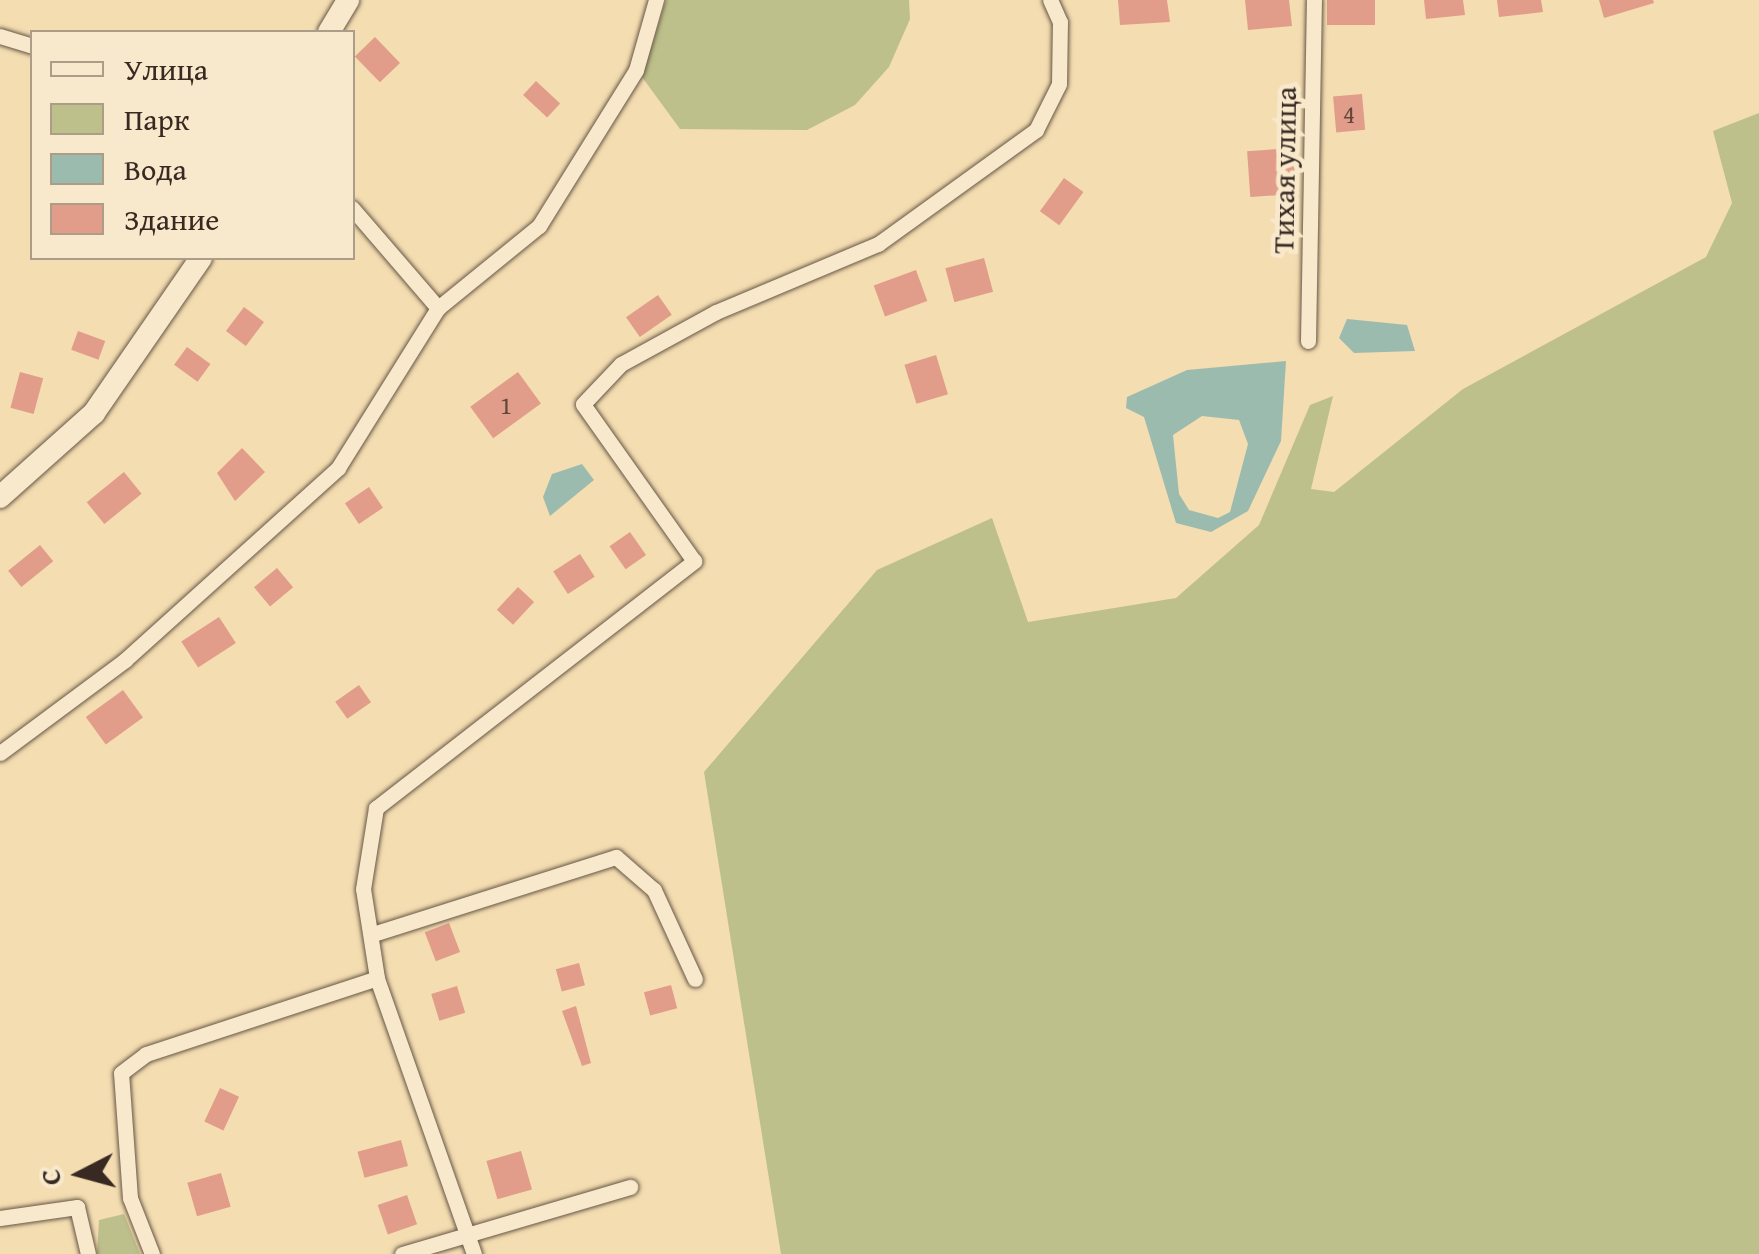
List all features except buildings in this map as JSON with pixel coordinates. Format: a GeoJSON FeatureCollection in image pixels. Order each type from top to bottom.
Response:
{"type":"FeatureCollection","features":[{"type":"Feature","properties":{"kind":"main road"},"geometry":{"type":"LineString","coordinates":[[330,30],[348,0]]}},
{"type":"Feature","properties":{"kind":"main road"},"geometry":{"type":"LineString","coordinates":[[0,497],[94,413],[200,260]]}},
{"type":"Feature","properties":{"kind":"street"},"geometry":{"type":"LineString","coordinates":[[0,753],[124,660],[338,468],[438,308],[539,226],[636,70],[656,0]]}},
{"type":"Feature","properties":{"kind":"street"},"geometry":{"type":"LineString","coordinates":[[474,1254],[377,978],[374,934],[363,889],[376,808],[694,561],[582,404],[621,364],[716,312],[878,244],[1036,130],[1060,84],[1060,22],[1050,0]]}},
{"type":"Feature","properties":{"kind":"street","name":"Тихая улица"},"geometry":{"type":"LineString","coordinates":[[1308,341],[1314,0]]}},
{"type":"Feature","properties":{"kind":"street"},"geometry":{"type":"LineString","coordinates":[[0,36],[30,45]]}},
{"type":"Feature","properties":{"kind":"street"},"geometry":{"type":"LineString","coordinates":[[355,211],[438,308]]}},
{"type":"Feature","properties":{"kind":"street"},"geometry":{"type":"LineString","coordinates":[[374,934],[616,857],[654,890],[695,979]]}},
{"type":"Feature","properties":{"kind":"street"},"geometry":{"type":"LineString","coordinates":[[152,1254],[130,1198],[122,1073],[146,1054],[377,978]]}},
{"type":"Feature","properties":{"kind":"street"},"geometry":{"type":"LineString","coordinates":[[402,1254],[630,1186]]}},
{"type":"Feature","properties":{"kind":"street"},"geometry":{"type":"LineString","coordinates":[[0,1218],[77,1208],[88,1254]]}},
{"type":"Feature","properties":{"kind":"green space"},"geometry":{"type":"Polygon","coordinates":[[[666,0],[909,0],[910,19],[889,67],[855,105],[807,130],[680,129],[642,77],[666,0]]]}},
{"type":"Feature","properties":{"kind":"green space"},"geometry":{"type":"Polygon","coordinates":[[[1759,113],[1759,1254],[781,1254],[704,772],[877,570],[992,518],[1028,622],[1176,598],[1259,525],[1310,405],[1333,396],[1311,489],[1334,492],[1463,389],[1706,257],[1732,203],[1713,131],[1759,113]]]}},
{"type":"Feature","properties":{"kind":"green space"},"geometry":{"type":"Polygon","coordinates":[[[124,1214],[140,1254],[97,1254],[99,1220],[124,1214]]]}},
{"type":"Feature","properties":{"kind":"water"},"geometry":{"type":"Polygon","coordinates":[[[1347,319],[1407,325],[1415,351],[1354,353],[1339,338],[1347,319]]]}},
{"type":"Feature","properties":{"kind":"water"},"geometry":{"type":"Polygon","coordinates":[[[1286,361],[1281,441],[1248,511],[1211,532],[1176,523],[1144,417],[1126,408],[1127,397],[1187,370],[1286,361]],[[1202,416],[1173,435],[1179,494],[1189,510],[1218,518],[1230,512],[1248,444],[1239,420],[1202,416]]]}},
{"type":"Feature","properties":{"kind":"water"},"geometry":{"type":"Polygon","coordinates":[[[582,464],[594,480],[550,516],[543,497],[552,474],[582,464]]]}}]}
